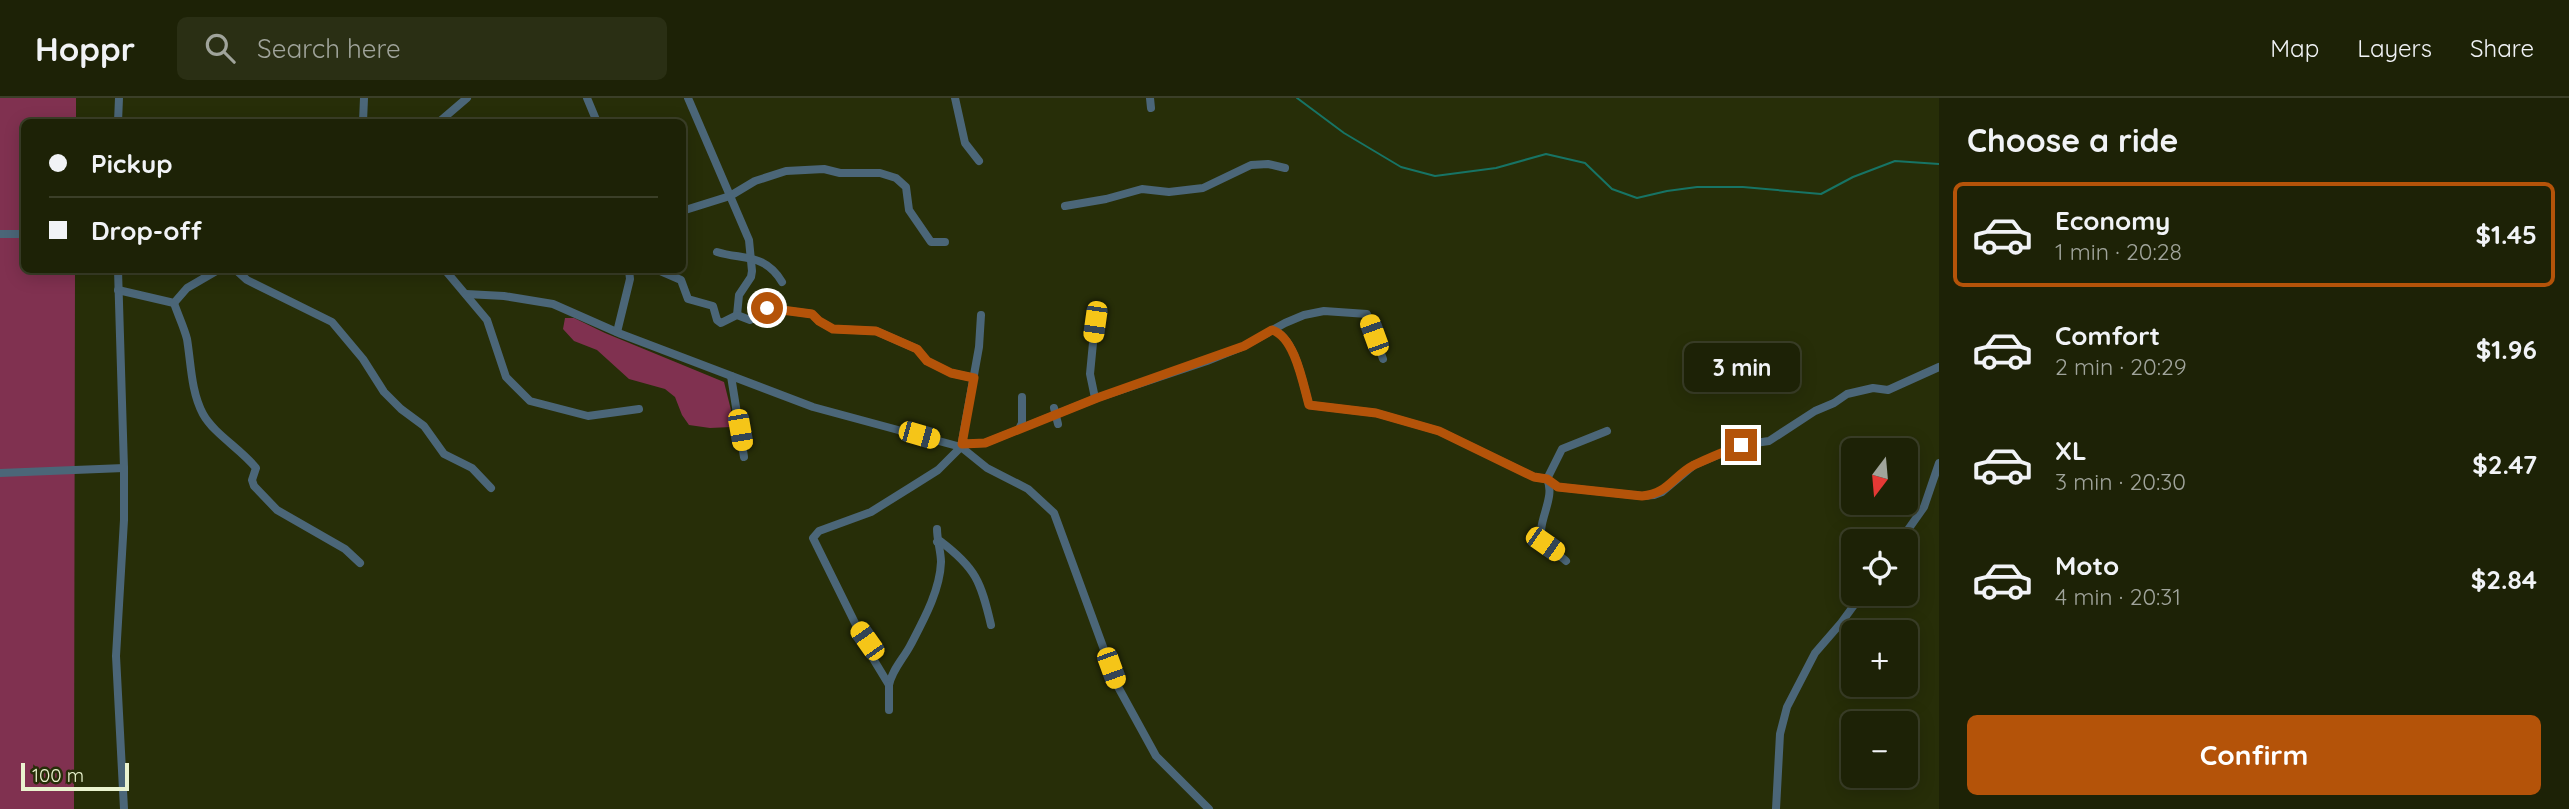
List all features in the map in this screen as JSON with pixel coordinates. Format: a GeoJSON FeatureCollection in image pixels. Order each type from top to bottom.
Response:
{"type":"FeatureCollection","features":[{"type":"Feature","properties":{"kind":"street"},"geometry":{"type":"LineString","coordinates":[[118,119],[119,98]]}},
{"type":"Feature","properties":{"kind":"street"},"geometry":{"type":"LineString","coordinates":[[363,119],[364,98]]}},
{"type":"Feature","properties":{"kind":"street"},"geometry":{"type":"LineString","coordinates":[[442,119],[467,98]]}},
{"type":"Feature","properties":{"kind":"street"},"geometry":{"type":"LineString","coordinates":[[587,98],[596,119]]}},
{"type":"Feature","properties":{"kind":"street"},"geometry":{"type":"LineString","coordinates":[[688,98],[749,240],[751,277],[739,295],[737,315]]}},
{"type":"Feature","properties":{"kind":"street"},"geometry":{"type":"LineString","coordinates":[[955,98],[965,143],[979,162]]}},
{"type":"Feature","properties":{"kind":"street"},"geometry":{"type":"LineString","coordinates":[[1150,98],[1152,108]]}},
{"type":"Feature","properties":{"kind":"street"},"geometry":{"type":"LineString","coordinates":[[1065,206],[1142,189],[1169,192],[1203,188],[1251,166],[1268,164],[1285,167]]}},
{"type":"Feature","properties":{"kind":"street"},"geometry":{"type":"LineString","coordinates":[[686,210],[730,197],[755,181],[786,172],[824,169],[840,173],[880,173],[896,178],[906,187],[908,210],[931,242],[945,242]]}},
{"type":"Feature","properties":{"kind":"street"},"geometry":{"type":"LineString","coordinates":[[0,234],[21,234]]}},
{"type":"Feature","properties":{"kind":"street"},"geometry":{"type":"LineString","coordinates":[[717,252],[751,257],[776,271],[782,282]]}},
{"type":"Feature","properties":{"kind":"street"},"geometry":{"type":"LineString","coordinates":[[117,273],[124,468],[116,656],[124,809]]}},
{"type":"Feature","properties":{"kind":"street"},"geometry":{"type":"LineString","coordinates":[[174,303],[187,288],[213,273]]}},
{"type":"Feature","properties":{"kind":"street"},"geometry":{"type":"LineString","coordinates":[[239,273],[247,280],[332,322],[363,359],[384,392],[424,426],[444,454],[472,468],[491,488]]}},
{"type":"Feature","properties":{"kind":"street"},"geometry":{"type":"LineString","coordinates":[[448,273],[486,320],[506,377],[530,401],[588,416],[639,408]]}},
{"type":"Feature","properties":{"kind":"street"},"geometry":{"type":"LineString","coordinates":[[617,332],[629,273]]}},
{"type":"Feature","properties":{"kind":"street"},"geometry":{"type":"LineString","coordinates":[[665,273],[681,280],[688,299],[713,306],[720,323],[737,315],[750,320],[767,308],[812,314],[833,329],[876,331],[917,349],[927,361],[951,373],[974,378]]}},
{"type":"Feature","properties":{"kind":"street"},"geometry":{"type":"LineString","coordinates":[[118,290],[174,303]]}},
{"type":"Feature","properties":{"kind":"street"},"geometry":{"type":"LineString","coordinates":[[466,294],[504,296],[553,304],[617,332],[813,407],[962,445],[985,443],[1055,411],[1244,346],[1304,315],[1324,312],[1367,314],[1383,359]]}},
{"type":"Feature","properties":{"kind":"street"},"geometry":{"type":"LineString","coordinates":[[174,303],[186,337],[192,377],[202,412],[256,468],[252,480],[254,486],[277,510],[345,548],[360,563]]}},
{"type":"Feature","properties":{"kind":"street"},"geometry":{"type":"LineString","coordinates":[[889,685],[869,652],[867,641],[856,625],[813,538],[819,531],[870,512],[938,470],[962,445],[979,347],[981,315]]}},
{"type":"Feature","properties":{"kind":"street"},"geometry":{"type":"LineString","coordinates":[[1095,322],[1090,374],[1096,398]]}},
{"type":"Feature","properties":{"kind":"street"},"geometry":{"type":"LineString","coordinates":[[1272,330],[1279,332],[1291,349],[1309,405],[1376,413],[1439,431],[1534,477],[1547,479],[1558,487],[1654,495],[1662,492],[1694,465],[1741,445],[1769,441],[1847,394],[1873,388],[1888,390],[1939,367]]}},
{"type":"Feature","properties":{"kind":"street"},"geometry":{"type":"LineString","coordinates":[[731,376],[744,457]]}},
{"type":"Feature","properties":{"kind":"street"},"geometry":{"type":"LineString","coordinates":[[1019,429],[1022,423],[1022,397]]}},
{"type":"Feature","properties":{"kind":"street"},"geometry":{"type":"LineString","coordinates":[[1055,411],[1058,424]]}},
{"type":"Feature","properties":{"kind":"street"},"geometry":{"type":"LineString","coordinates":[[1566,561],[1545,544],[1542,537],[1545,508],[1549,503],[1550,493],[1547,479],[1562,449],[1607,431]]}},
{"type":"Feature","properties":{"kind":"street"},"geometry":{"type":"LineString","coordinates":[[962,445],[987,468],[1028,489],[1055,513],[1117,685],[1156,756],[1209,809]]}},
{"type":"Feature","properties":{"kind":"street"},"geometry":{"type":"LineString","coordinates":[[1908,529],[1924,507],[1939,463]]}},
{"type":"Feature","properties":{"kind":"street"},"geometry":{"type":"LineString","coordinates":[[0,473],[124,468]]}},
{"type":"Feature","properties":{"kind":"street"},"geometry":{"type":"LineString","coordinates":[[889,710],[891,675],[903,659],[928,609],[941,563],[937,529]]}},
{"type":"Feature","properties":{"kind":"street"},"geometry":{"type":"LineString","coordinates":[[937,542],[940,541],[953,551],[975,575],[983,589],[991,625]]}},
{"type":"Feature","properties":{"kind":"street"},"geometry":{"type":"LineString","coordinates":[[1776,809],[1780,734],[1787,707],[1815,653],[1854,606]]}},
{"type":"Feature","properties":{"kind":"shaded area"},"geometry":{"type":"Polygon","coordinates":[[[0,98],[76,98],[76,119],[21,119],[21,273],[75,273],[74,809],[0,809],[0,98]]]}},
{"type":"Feature","properties":{"kind":"shaded area"},"geometry":{"type":"Polygon","coordinates":[[[565,318],[574,318],[724,382],[731,410],[731,427],[689,425],[675,397],[665,389],[629,379],[597,350],[574,341],[563,329],[565,318]]]}},
{"type":"Feature","properties":{"kind":"waterway"},"geometry":{"type":"LineString","coordinates":[[1297,98],[1344,133],[1401,167],[1435,176],[1496,168],[1546,154],[1585,163],[1612,189],[1637,198],[1697,187],[1743,187],[1821,194],[1853,177],[1895,161],[1939,164]]}},
{"type":"Feature","properties":{"kind":"route"},"geometry":{"type":"LineString","coordinates":[[767,308],[812,314],[833,329],[876,331],[917,349],[927,361],[951,373],[974,378],[962,444],[985,443],[1097,398],[1244,346],[1272,330],[1279,332],[1291,349],[1309,405],[1376,413],[1439,431],[1534,477],[1547,479],[1558,487],[1654,495],[1662,492],[1694,465],[1741,445]]}}]}
